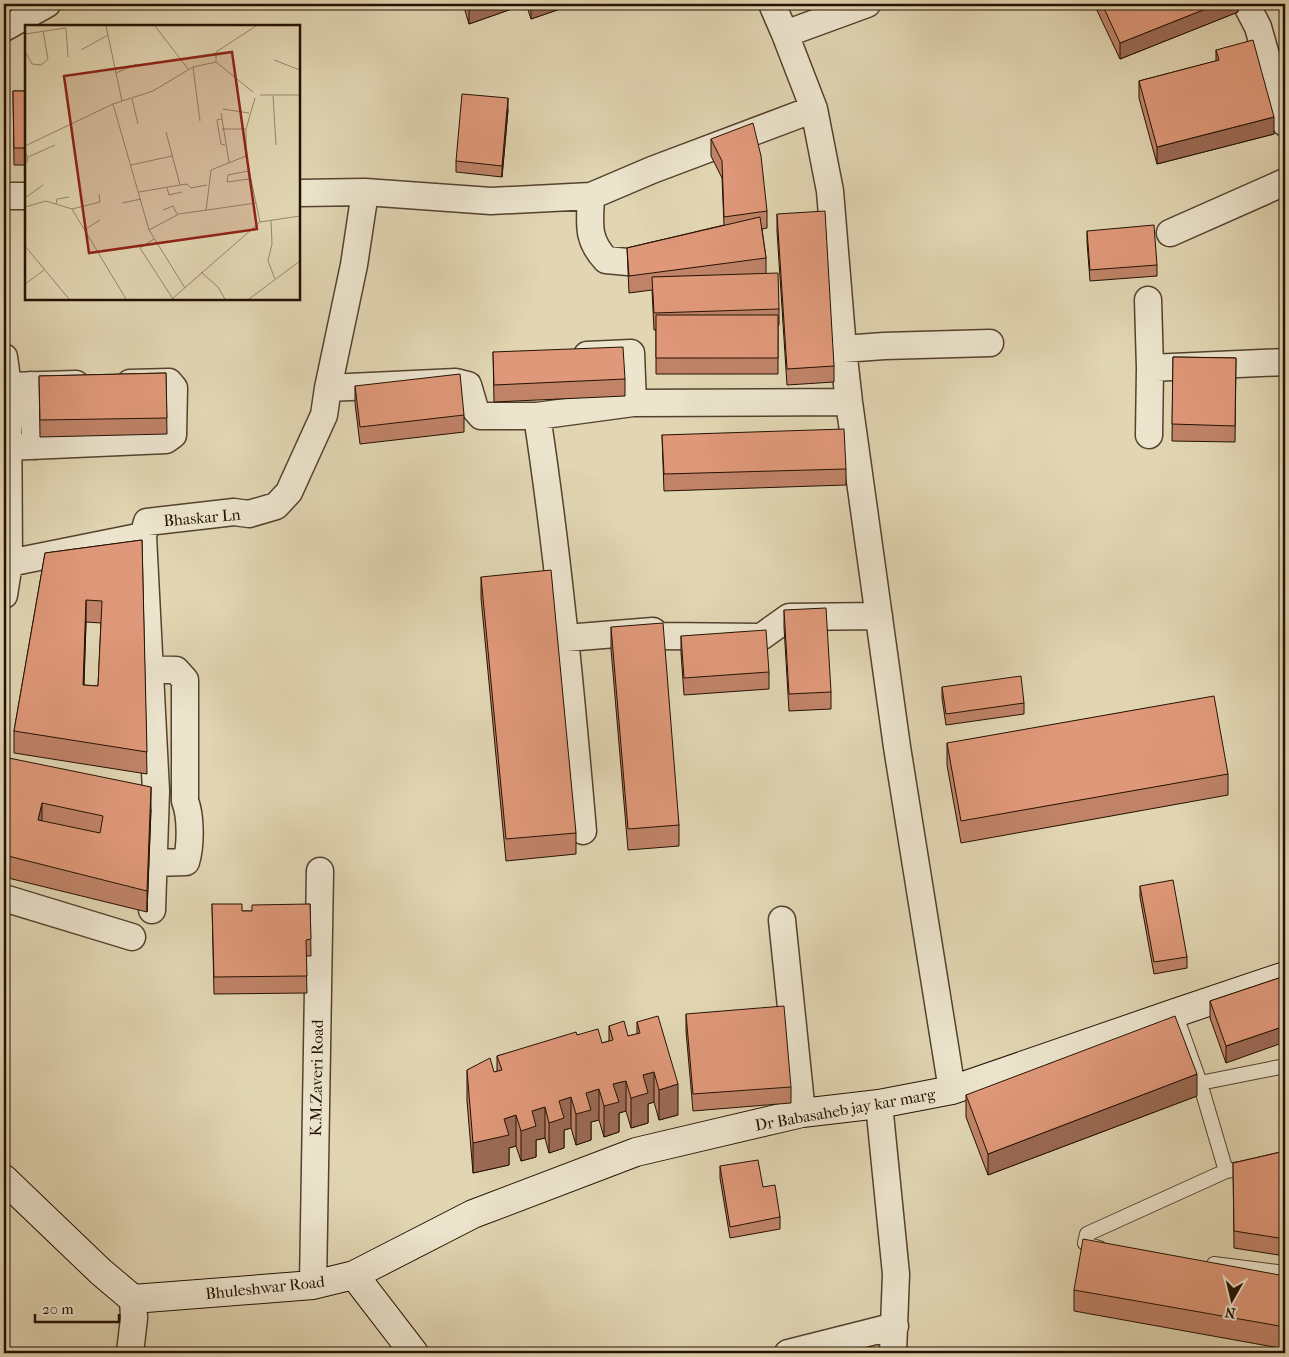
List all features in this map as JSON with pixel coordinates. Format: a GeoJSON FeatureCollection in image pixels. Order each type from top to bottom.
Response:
{"type":"FeatureCollection","features":[{"type":"Feature","properties":{"kind":"main road","name":"Dr Babasaheb jay kar marg"},"geometry":{"type":"LineString","coordinates":[[354,1275],[473,1214],[636,1152],[802,1113],[879,1104],[952,1090],[1285,976]]}},
{"type":"Feature","properties":{"kind":"main road"},"geometry":{"type":"LineString","coordinates":[[4,1179],[101,1272],[134,1299]]}},
{"type":"Feature","properties":{"kind":"main road","name":"Bhuleshwar Road"},"geometry":{"type":"LineString","coordinates":[[134,1299],[313,1285],[354,1275]]}},
{"type":"Feature","properties":{"kind":"main road"},"geometry":{"type":"LineString","coordinates":[[354,1275],[414,1353]]}},
{"type":"Feature","properties":{"kind":"street"},"geometry":{"type":"LineString","coordinates":[[4,28],[47,4]]}},
{"type":"Feature","properties":{"kind":"street"},"geometry":{"type":"LineString","coordinates":[[772,4],[814,109],[830,191],[849,402],[897,747],[952,1090]]}},
{"type":"Feature","properties":{"kind":"street"},"geometry":{"type":"LineString","coordinates":[[785,34],[867,4]]}},
{"type":"Feature","properties":{"kind":"street"},"geometry":{"type":"LineString","coordinates":[[1246,4],[1258,27],[1285,123]]}},
{"type":"Feature","properties":{"kind":"street"},"geometry":{"type":"LineString","coordinates":[[300,193],[365,192],[491,201],[591,196],[652,170],[814,109]]}},
{"type":"Feature","properties":{"kind":"street"},"geometry":{"type":"LineString","coordinates":[[1170,233],[1285,182]]}},
{"type":"Feature","properties":{"kind":"street"},"geometry":{"type":"LineString","coordinates":[[365,192],[354,265],[328,388],[456,382],[468,385],[475,409],[481,416],[537,416],[633,403],[849,402]]}},
{"type":"Feature","properties":{"kind":"street"},"geometry":{"type":"LineString","coordinates":[[4,196],[25,196]]}},
{"type":"Feature","properties":{"kind":"street"},"geometry":{"type":"LineString","coordinates":[[591,196],[590,234],[596,250],[606,260],[628,262],[688,247]]}},
{"type":"Feature","properties":{"kind":"street"},"geometry":{"type":"LineString","coordinates":[[1148,300],[1149,435]]}},
{"type":"Feature","properties":{"kind":"street"},"geometry":{"type":"LineString","coordinates":[[843,349],[990,343]]}},
{"type":"Feature","properties":{"kind":"street"},"geometry":{"type":"LineString","coordinates":[[565,357],[631,353],[633,403]]}},
{"type":"Feature","properties":{"kind":"street"},"geometry":{"type":"LineString","coordinates":[[4,357],[19,385],[36,446]]}},
{"type":"Feature","properties":{"kind":"street"},"geometry":{"type":"LineString","coordinates":[[1150,368],[1285,362]]}},
{"type":"Feature","properties":{"kind":"street"},"geometry":{"type":"LineString","coordinates":[[7,447],[166,440],[173,435],[174,388],[169,382],[19,385]]}},
{"type":"Feature","properties":{"kind":"street"},"geometry":{"type":"LineString","coordinates":[[4,595],[9,563],[7,447],[19,385]]}},
{"type":"Feature","properties":{"kind":"street","name":"Bhaskar Ln"},"geometry":{"type":"LineString","coordinates":[[9,563],[143,536],[147,522],[234,512],[249,514],[276,506],[290,492],[304,461],[324,415],[328,388]]}},
{"type":"Feature","properties":{"kind":"street"},"geometry":{"type":"LineString","coordinates":[[537,416],[552,513],[566,638],[583,831]]}},
{"type":"Feature","properties":{"kind":"street"},"geometry":{"type":"LineString","coordinates":[[143,536],[156,791],[152,910]]}},
{"type":"Feature","properties":{"kind":"street"},"geometry":{"type":"LineString","coordinates":[[566,638],[653,631],[660,636],[761,637],[789,618],[879,616]]}},
{"type":"Feature","properties":{"kind":"street"},"geometry":{"type":"LineString","coordinates":[[150,670],[176,670],[185,680],[185,801],[189,810],[189,854],[186,862],[154,863]]}},
{"type":"Feature","properties":{"kind":"street"},"geometry":{"type":"LineString","coordinates":[[128,788],[156,791]]}},
{"type":"Feature","properties":{"kind":"street","name":"K.M.Zaveri Road"},"geometry":{"type":"LineString","coordinates":[[313,1285],[320,871]]}},
{"type":"Feature","properties":{"kind":"street"},"geometry":{"type":"LineString","coordinates":[[4,898],[132,937]]}},
{"type":"Feature","properties":{"kind":"street"},"geometry":{"type":"LineString","coordinates":[[782,920],[802,1113]]}},
{"type":"Feature","properties":{"kind":"street"},"geometry":{"type":"LineString","coordinates":[[879,1104],[896,1274],[894,1353]]}},
{"type":"Feature","properties":{"kind":"street"},"geometry":{"type":"LineString","coordinates":[[130,1353],[134,1299]]}},
{"type":"Feature","properties":{"kind":"street"},"geometry":{"type":"LineString","coordinates":[[788,1353],[895,1326]]}},
{"type":"Feature","properties":{"kind":"lane"},"geometry":{"type":"LineString","coordinates":[[1175,1013],[1200,1083],[1226,1171]]}},
{"type":"Feature","properties":{"kind":"lane"},"geometry":{"type":"LineString","coordinates":[[1200,1083],[1285,1066]]}},
{"type":"Feature","properties":{"kind":"lane"},"geometry":{"type":"LineString","coordinates":[[1113,1250],[1088,1245],[1085,1239],[1087,1234],[1226,1171],[1285,1163]]}},
{"type":"Feature","properties":{"kind":"lane"},"geometry":{"type":"LineString","coordinates":[[1199,1262],[1285,1273]]}},
{"type":"Feature","properties":{"kind":"building"},"geometry":{"type":"Polygon","coordinates":[[[468,4],[479,4],[469,7],[468,4]]]}},
{"type":"Feature","properties":{"kind":"building"},"geometry":{"type":"Polygon","coordinates":[[[1102,4],[1218,4],[1120,43],[1102,4]]]}},
{"type":"Feature","properties":{"kind":"building"},"geometry":{"type":"Polygon","coordinates":[[[1253,40],[1274,117],[1157,147],[1139,81],[1219,60],[1216,50],[1253,40]]]}},
{"type":"Feature","properties":{"kind":"building"},"geometry":{"type":"Polygon","coordinates":[[[13,91],[25,91],[25,148],[14,148],[13,91]]]}},
{"type":"Feature","properties":{"kind":"building"},"geometry":{"type":"Polygon","coordinates":[[[462,94],[508,98],[502,166],[456,161],[462,94]]]}},
{"type":"Feature","properties":{"kind":"building"},"geometry":{"type":"Polygon","coordinates":[[[753,123],[761,156],[767,211],[724,217],[722,161],[711,139],[753,123]]]}},
{"type":"Feature","properties":{"kind":"building"},"geometry":{"type":"Polygon","coordinates":[[[825,211],[834,366],[787,369],[777,214],[825,211]]]}},
{"type":"Feature","properties":{"kind":"building"},"geometry":{"type":"Polygon","coordinates":[[[760,217],[766,258],[629,276],[627,248],[760,217]]]}},
{"type":"Feature","properties":{"kind":"building"},"geometry":{"type":"Polygon","coordinates":[[[1154,225],[1157,265],[1090,270],[1087,231],[1154,225]]]}},
{"type":"Feature","properties":{"kind":"building"},"geometry":{"type":"Polygon","coordinates":[[[778,273],[779,309],[654,313],[652,277],[778,273]]]}},
{"type":"Feature","properties":{"kind":"building"},"geometry":{"type":"Polygon","coordinates":[[[656,315],[778,315],[778,358],[656,358],[656,315]]]}},
{"type":"Feature","properties":{"kind":"building"},"geometry":{"type":"Polygon","coordinates":[[[623,347],[625,379],[494,385],[493,352],[623,347]]]}},
{"type":"Feature","properties":{"kind":"building"},"geometry":{"type":"Polygon","coordinates":[[[1173,357],[1236,358],[1235,426],[1172,424],[1173,357]]]}},
{"type":"Feature","properties":{"kind":"building"},"geometry":{"type":"Polygon","coordinates":[[[166,373],[167,418],[40,420],[39,376],[166,373]]]}},
{"type":"Feature","properties":{"kind":"building"},"geometry":{"type":"Polygon","coordinates":[[[460,374],[464,415],[360,427],[355,386],[460,374]]]}},
{"type":"Feature","properties":{"kind":"building"},"geometry":{"type":"Polygon","coordinates":[[[844,429],[846,469],[664,474],[662,435],[844,429]]]}},
{"type":"Feature","properties":{"kind":"building"},"geometry":{"type":"Polygon","coordinates":[[[142,540],[147,752],[14,731],[45,553],[142,540]],[[86,600],[83,685],[98,686],[102,601],[86,600]]]}},
{"type":"Feature","properties":{"kind":"building"},"geometry":{"type":"Polygon","coordinates":[[[551,570],[576,833],[506,839],[481,577],[551,570]]]}},
{"type":"Feature","properties":{"kind":"building"},"geometry":{"type":"Polygon","coordinates":[[[826,608],[831,692],[789,694],[784,610],[826,608]]]}},
{"type":"Feature","properties":{"kind":"building"},"geometry":{"type":"Polygon","coordinates":[[[663,623],[679,825],[628,829],[611,627],[663,623]]]}},
{"type":"Feature","properties":{"kind":"building"},"geometry":{"type":"Polygon","coordinates":[[[766,630],[769,672],[684,678],[681,636],[766,630]]]}},
{"type":"Feature","properties":{"kind":"building"},"geometry":{"type":"Polygon","coordinates":[[[1021,676],[1024,703],[946,714],[942,687],[1021,676]]]}},
{"type":"Feature","properties":{"kind":"building"},"geometry":{"type":"Polygon","coordinates":[[[1214,696],[1228,774],[961,821],[947,743],[1214,696]]]}},
{"type":"Feature","properties":{"kind":"building"},"geometry":{"type":"Polygon","coordinates":[[[4,757],[151,787],[147,891],[4,855],[4,757]],[[42,803],[38,820],[100,833],[103,816],[42,803]]]}},
{"type":"Feature","properties":{"kind":"building"},"geometry":{"type":"Polygon","coordinates":[[[1173,880],[1187,957],[1154,962],[1140,886],[1173,880]]]}},
{"type":"Feature","properties":{"kind":"building"},"geometry":{"type":"Polygon","coordinates":[[[212,904],[242,904],[242,911],[252,911],[252,905],[310,904],[311,939],[306,940],[307,976],[214,977],[212,904]]]}},
{"type":"Feature","properties":{"kind":"building"},"geometry":{"type":"Polygon","coordinates":[[[1285,976],[1285,1026],[1226,1046],[1210,1001],[1285,976]]]}},
{"type":"Feature","properties":{"kind":"building"},"geometry":{"type":"Polygon","coordinates":[[[784,1006],[791,1087],[693,1094],[686,1014],[784,1006]]]}},
{"type":"Feature","properties":{"kind":"building"},"geometry":{"type":"Polygon","coordinates":[[[658,1016],[678,1084],[659,1090],[654,1072],[643,1075],[648,1093],[631,1098],[626,1081],[613,1084],[619,1102],[604,1106],[599,1089],[586,1093],[591,1110],[576,1114],[571,1097],[559,1101],[564,1118],[549,1123],[545,1107],[532,1111],[536,1126],[521,1131],[516,1115],[504,1119],[509,1135],[473,1143],[467,1070],[490,1058],[494,1072],[502,1070],[497,1056],[576,1032],[577,1035],[598,1029],[602,1043],[613,1040],[609,1026],[624,1021],[628,1036],[640,1033],[637,1022],[658,1016]]]}},
{"type":"Feature","properties":{"kind":"building"},"geometry":{"type":"Polygon","coordinates":[[[1175,1016],[1197,1074],[988,1154],[966,1095],[1175,1016]]]}},
{"type":"Feature","properties":{"kind":"building"},"geometry":{"type":"Polygon","coordinates":[[[1285,1151],[1285,1239],[1234,1231],[1233,1163],[1285,1151]]]}},
{"type":"Feature","properties":{"kind":"building"},"geometry":{"type":"Polygon","coordinates":[[[758,1160],[763,1187],[775,1185],[780,1217],[730,1227],[720,1166],[758,1160]]]}},
{"type":"Feature","properties":{"kind":"building"},"geometry":{"type":"Polygon","coordinates":[[[1083,1239],[1285,1276],[1285,1327],[1074,1290],[1083,1239]]]}}]}
